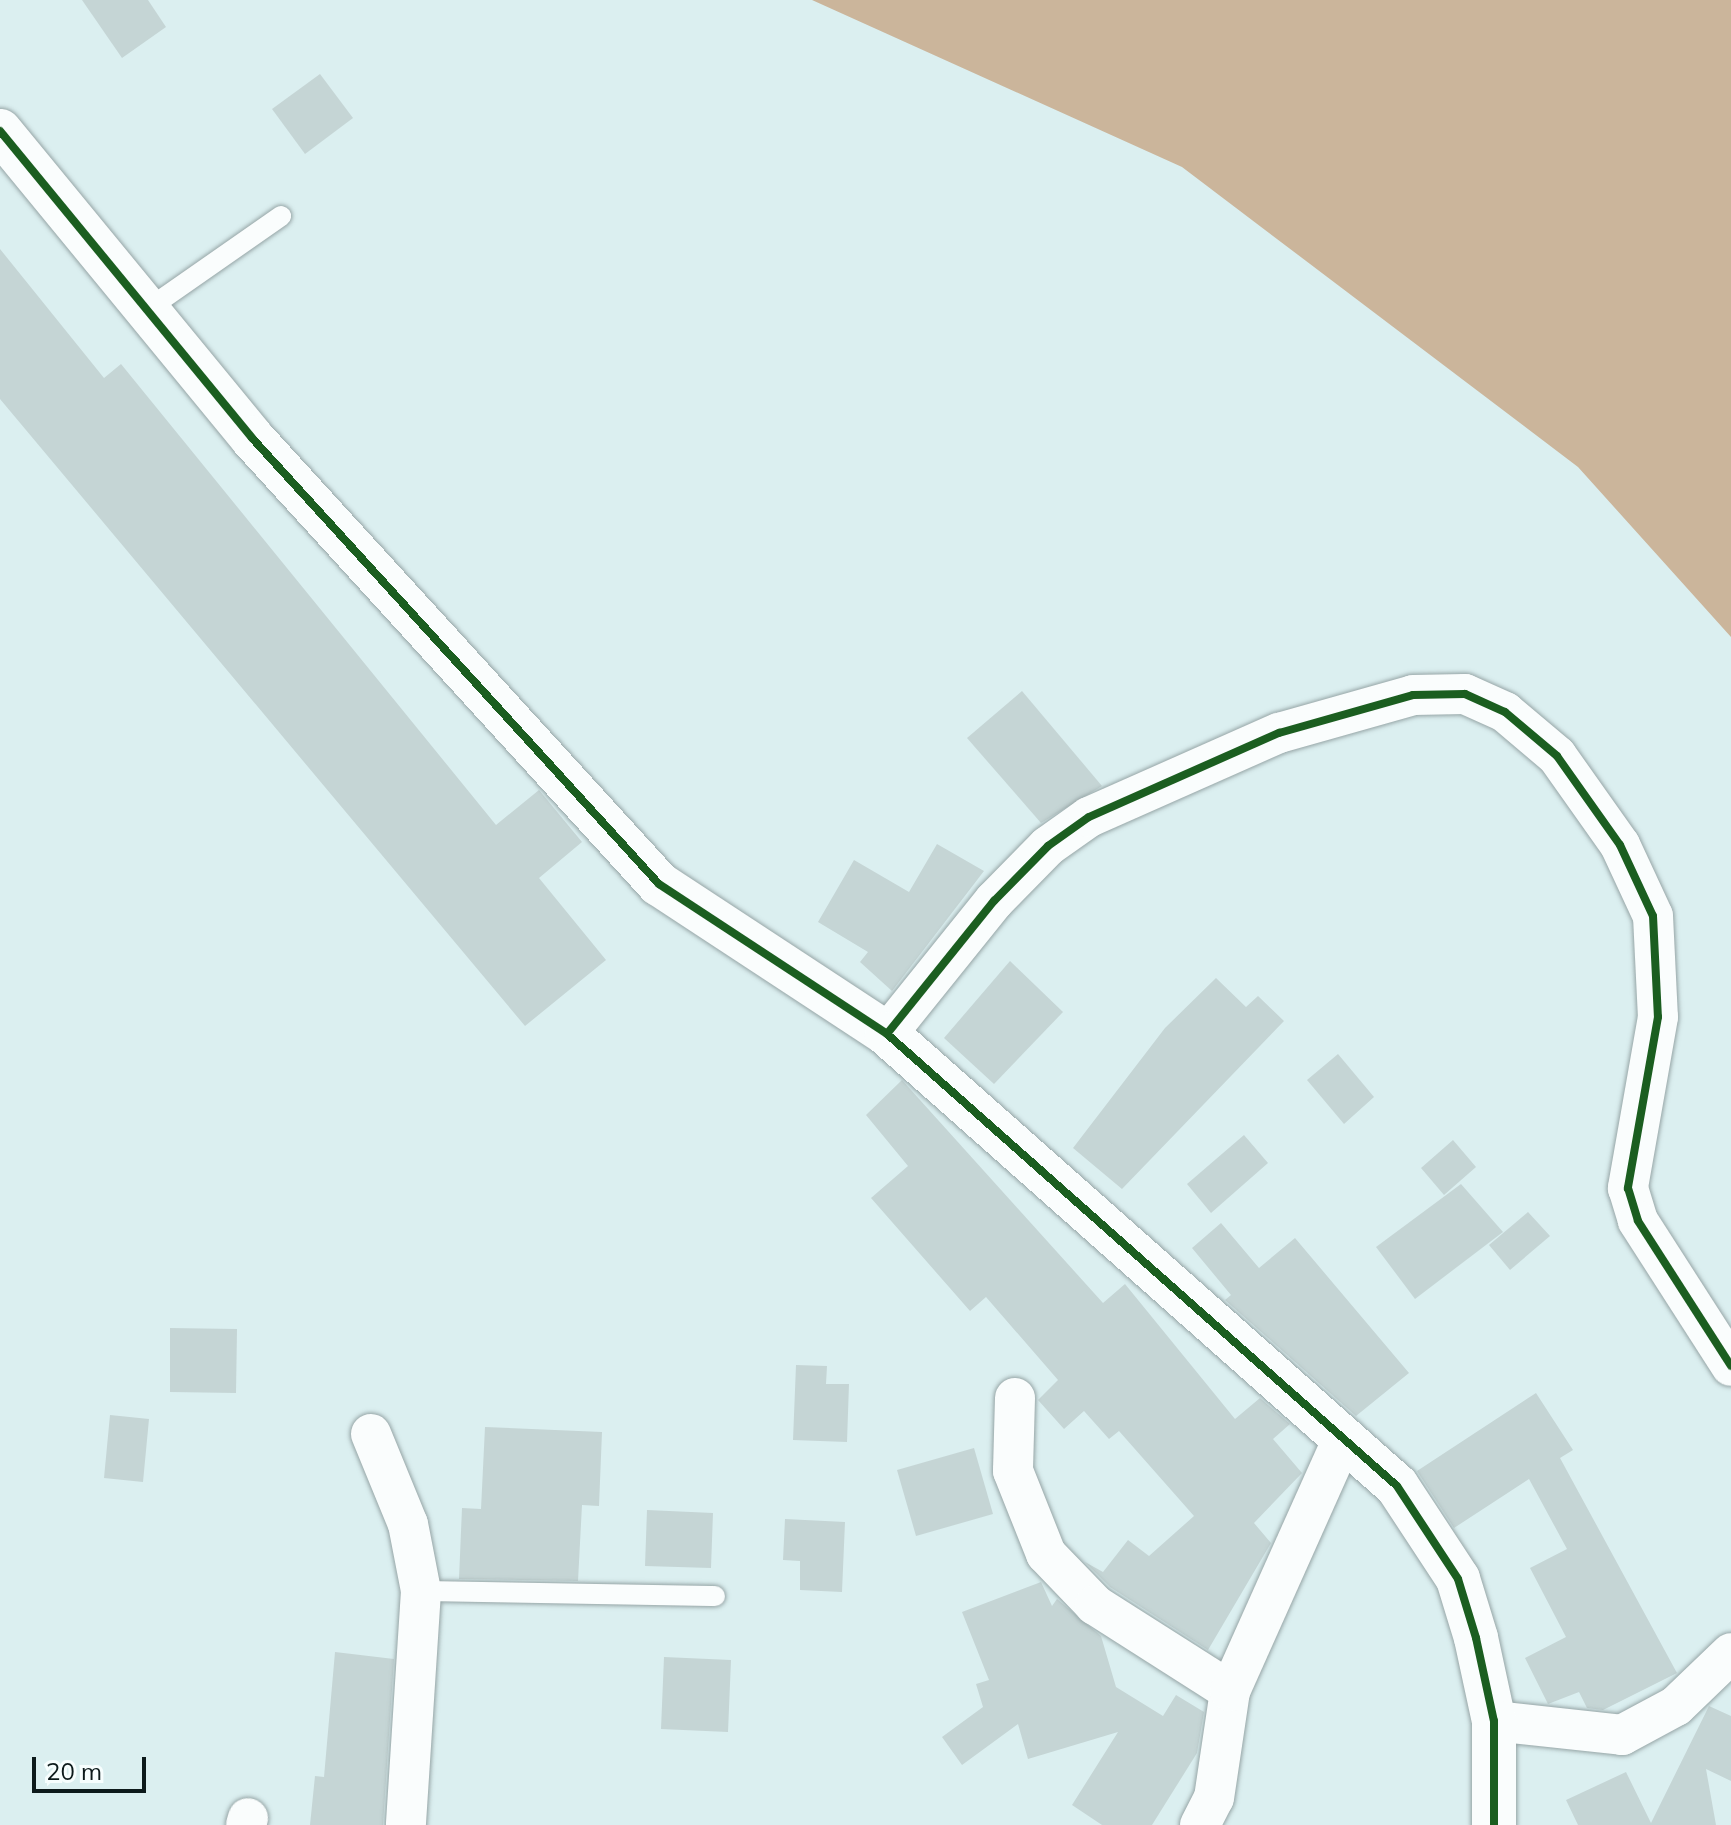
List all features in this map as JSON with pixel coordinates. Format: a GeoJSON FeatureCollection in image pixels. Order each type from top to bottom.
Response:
{"type":"FeatureCollection","features":[{"type":"Feature","properties":{"kind":"street"},"geometry":{"type":"LineString","coordinates":[[0,131],[145,311],[333,530],[659,884],[887,1034],[1343,1438],[1413,1506],[1458,1579],[1494,1721],[1494,1825]]}},
{"type":"Feature","properties":{"kind":"street"},"geometry":{"type":"LineString","coordinates":[[887,1034],[994,901],[1048,846],[1089,817],[1279,733],[1413,695],[1465,694],[1505,712],[1557,756],[1620,845],[1653,916],[1658,1017],[1631,1203],[1731,1366]]}},
{"type":"Feature","properties":{"kind":"street"},"geometry":{"type":"LineString","coordinates":[[1015,1398],[1013,1471],[1046,1554],[1095,1605],[1230,1691]]}},
{"type":"Feature","properties":{"kind":"street"},"geometry":{"type":"LineString","coordinates":[[371,1434],[408,1524],[421,1591],[406,1825]]}},
{"type":"Feature","properties":{"kind":"street"},"geometry":{"type":"LineString","coordinates":[[1200,1825],[1214,1798],[1230,1691],[1343,1438]]}},
{"type":"Feature","properties":{"kind":"street"},"geometry":{"type":"LineString","coordinates":[[1494,1721],[1622,1735],[1676,1706],[1731,1653]]}},
{"type":"Feature","properties":{"kind":"lane"},"geometry":{"type":"LineString","coordinates":[[145,311],[281,216]]}},
{"type":"Feature","properties":{"kind":"lane"},"geometry":{"type":"LineString","coordinates":[[421,1591],[715,1596]]}},
{"type":"Feature","properties":{"kind":"shaded area"},"geometry":{"type":"Polygon","coordinates":[[[812,0],[1731,0],[1731,637],[1578,467],[1182,167],[812,0]]]}},
{"type":"Feature","properties":{"kind":"building"},"geometry":{"type":"Polygon","coordinates":[[[82,0],[148,0],[166,27],[122,58],[82,0]]]}},
{"type":"Feature","properties":{"kind":"building"},"geometry":{"type":"Polygon","coordinates":[[[320,74],[353,118],[305,154],[272,109],[320,74]]]}},
{"type":"Feature","properties":{"kind":"building"},"geometry":{"type":"Polygon","coordinates":[[[0,249],[104,378],[121,364],[496,825],[539,790],[582,842],[539,878],[606,960],[525,1026],[0,399],[0,249]]]}},
{"type":"Feature","properties":{"kind":"building"},"geometry":{"type":"Polygon","coordinates":[[[1022,691],[1102,786],[1041,823],[967,738],[1022,691]]]}},
{"type":"Feature","properties":{"kind":"building"},"geometry":{"type":"Polygon","coordinates":[[[937,844],[984,871],[892,991],[860,962],[868,952],[818,922],[854,860],[909,892],[937,844]]]}},
{"type":"Feature","properties":{"kind":"building"},"geometry":{"type":"Polygon","coordinates":[[[1010,961],[1063,1012],[994,1084],[944,1038],[1010,961]]]}},
{"type":"Feature","properties":{"kind":"building"},"geometry":{"type":"Polygon","coordinates":[[[1216,978],[1246,1007],[1258,996],[1284,1021],[1122,1189],[1073,1148],[1165,1028],[1216,978]]]}},
{"type":"Feature","properties":{"kind":"building"},"geometry":{"type":"Polygon","coordinates":[[[1338,1054],[1374,1097],[1344,1124],[1307,1080],[1338,1054]]]}},
{"type":"Feature","properties":{"kind":"building"},"geometry":{"type":"Polygon","coordinates":[[[902,1080],[1103,1303],[1125,1284],[1235,1419],[1260,1398],[1290,1424],[1273,1439],[1302,1473],[1254,1523],[1271,1543],[1208,1650],[1110,1587],[1085,1562],[1103,1572],[1128,1540],[1149,1556],[1194,1516],[1119,1431],[1109,1439],[1084,1411],[1064,1429],[1038,1400],[1058,1380],[986,1297],[970,1311],[871,1198],[908,1166],[866,1115],[902,1080]]]}},
{"type":"Feature","properties":{"kind":"building"},"geometry":{"type":"Polygon","coordinates":[[[1244,1135],[1268,1163],[1211,1213],[1187,1184],[1244,1135]]]}},
{"type":"Feature","properties":{"kind":"building"},"geometry":{"type":"Polygon","coordinates":[[[1453,1140],[1476,1167],[1444,1195],[1421,1168],[1453,1140]]]}},
{"type":"Feature","properties":{"kind":"building"},"geometry":{"type":"Polygon","coordinates":[[[1461,1184],[1503,1232],[1415,1299],[1376,1247],[1461,1184]]]}},
{"type":"Feature","properties":{"kind":"building"},"geometry":{"type":"Polygon","coordinates":[[[1528,1212],[1550,1236],[1510,1270],[1489,1245],[1528,1212]]]}},
{"type":"Feature","properties":{"kind":"building"},"geometry":{"type":"Polygon","coordinates":[[[1221,1223],[1259,1268],[1295,1238],[1409,1373],[1356,1416],[1225,1300],[1231,1295],[1192,1248],[1221,1223]]]}},
{"type":"Feature","properties":{"kind":"building"},"geometry":{"type":"Polygon","coordinates":[[[170,1328],[237,1329],[236,1393],[170,1392],[170,1328]]]}},
{"type":"Feature","properties":{"kind":"building"},"geometry":{"type":"Polygon","coordinates":[[[796,1365],[827,1366],[826,1384],[849,1384],[847,1442],[793,1440],[796,1365]]]}},
{"type":"Feature","properties":{"kind":"building"},"geometry":{"type":"Polygon","coordinates":[[[1536,1393],[1573,1450],[1560,1458],[1677,1673],[1603,1710],[1587,1708],[1579,1692],[1548,1704],[1525,1658],[1566,1637],[1530,1568],[1567,1549],[1529,1479],[1454,1528],[1417,1471],[1536,1393]]]}},
{"type":"Feature","properties":{"kind":"building"},"geometry":{"type":"Polygon","coordinates":[[[110,1415],[149,1419],[143,1482],[104,1478],[110,1415]]]}},
{"type":"Feature","properties":{"kind":"building"},"geometry":{"type":"Polygon","coordinates":[[[485,1427],[602,1432],[599,1506],[582,1505],[578,1581],[459,1579],[462,1508],[481,1509],[485,1427]]]}},
{"type":"Feature","properties":{"kind":"building"},"geometry":{"type":"Polygon","coordinates":[[[974,1448],[993,1514],[916,1536],[897,1470],[974,1448]]]}},
{"type":"Feature","properties":{"kind":"building"},"geometry":{"type":"Polygon","coordinates":[[[647,1510],[713,1513],[711,1568],[645,1566],[647,1510]]]}},
{"type":"Feature","properties":{"kind":"building"},"geometry":{"type":"Polygon","coordinates":[[[785,1519],[845,1522],[842,1592],[800,1590],[800,1561],[783,1560],[785,1519]]]}},
{"type":"Feature","properties":{"kind":"building"},"geometry":{"type":"Polygon","coordinates":[[[1041,1582],[1052,1606],[1057,1599],[1101,1636],[1116,1687],[1163,1716],[1176,1695],[1204,1712],[1197,1753],[1152,1825],[1102,1825],[1072,1805],[1118,1732],[1028,1759],[1018,1724],[962,1765],[942,1737],[983,1707],[976,1684],[989,1680],[962,1612],[1041,1582]]]}},
{"type":"Feature","properties":{"kind":"building"},"geometry":{"type":"Polygon","coordinates":[[[335,1652],[394,1659],[383,1825],[310,1825],[315,1776],[324,1777],[335,1652]]]}},
{"type":"Feature","properties":{"kind":"building"},"geometry":{"type":"Polygon","coordinates":[[[664,1657],[731,1660],[728,1732],[661,1729],[664,1657]]]}},
{"type":"Feature","properties":{"kind":"building"},"geometry":{"type":"Polygon","coordinates":[[[1709,1706],[1731,1716],[1731,1781],[1706,1769],[1716,1825],[1578,1825],[1566,1800],[1626,1772],[1651,1823],[1709,1706]]]}},
{"type":"Feature","properties":{"kind":"cycle path"},"geometry":{"type":"LineString","coordinates":[[0,131],[252,438],[659,884],[887,1034],[1397,1486],[1458,1579],[1476,1638],[1494,1721],[1494,1825]]}},
{"type":"Feature","properties":{"kind":"cycle path"},"geometry":{"type":"LineString","coordinates":[[887,1034],[994,901],[1048,846],[1089,817],[1279,733],[1413,695],[1465,694],[1505,712],[1557,756],[1620,845],[1653,916],[1658,1017],[1628,1188],[1638,1221],[1731,1366]]}}]}
